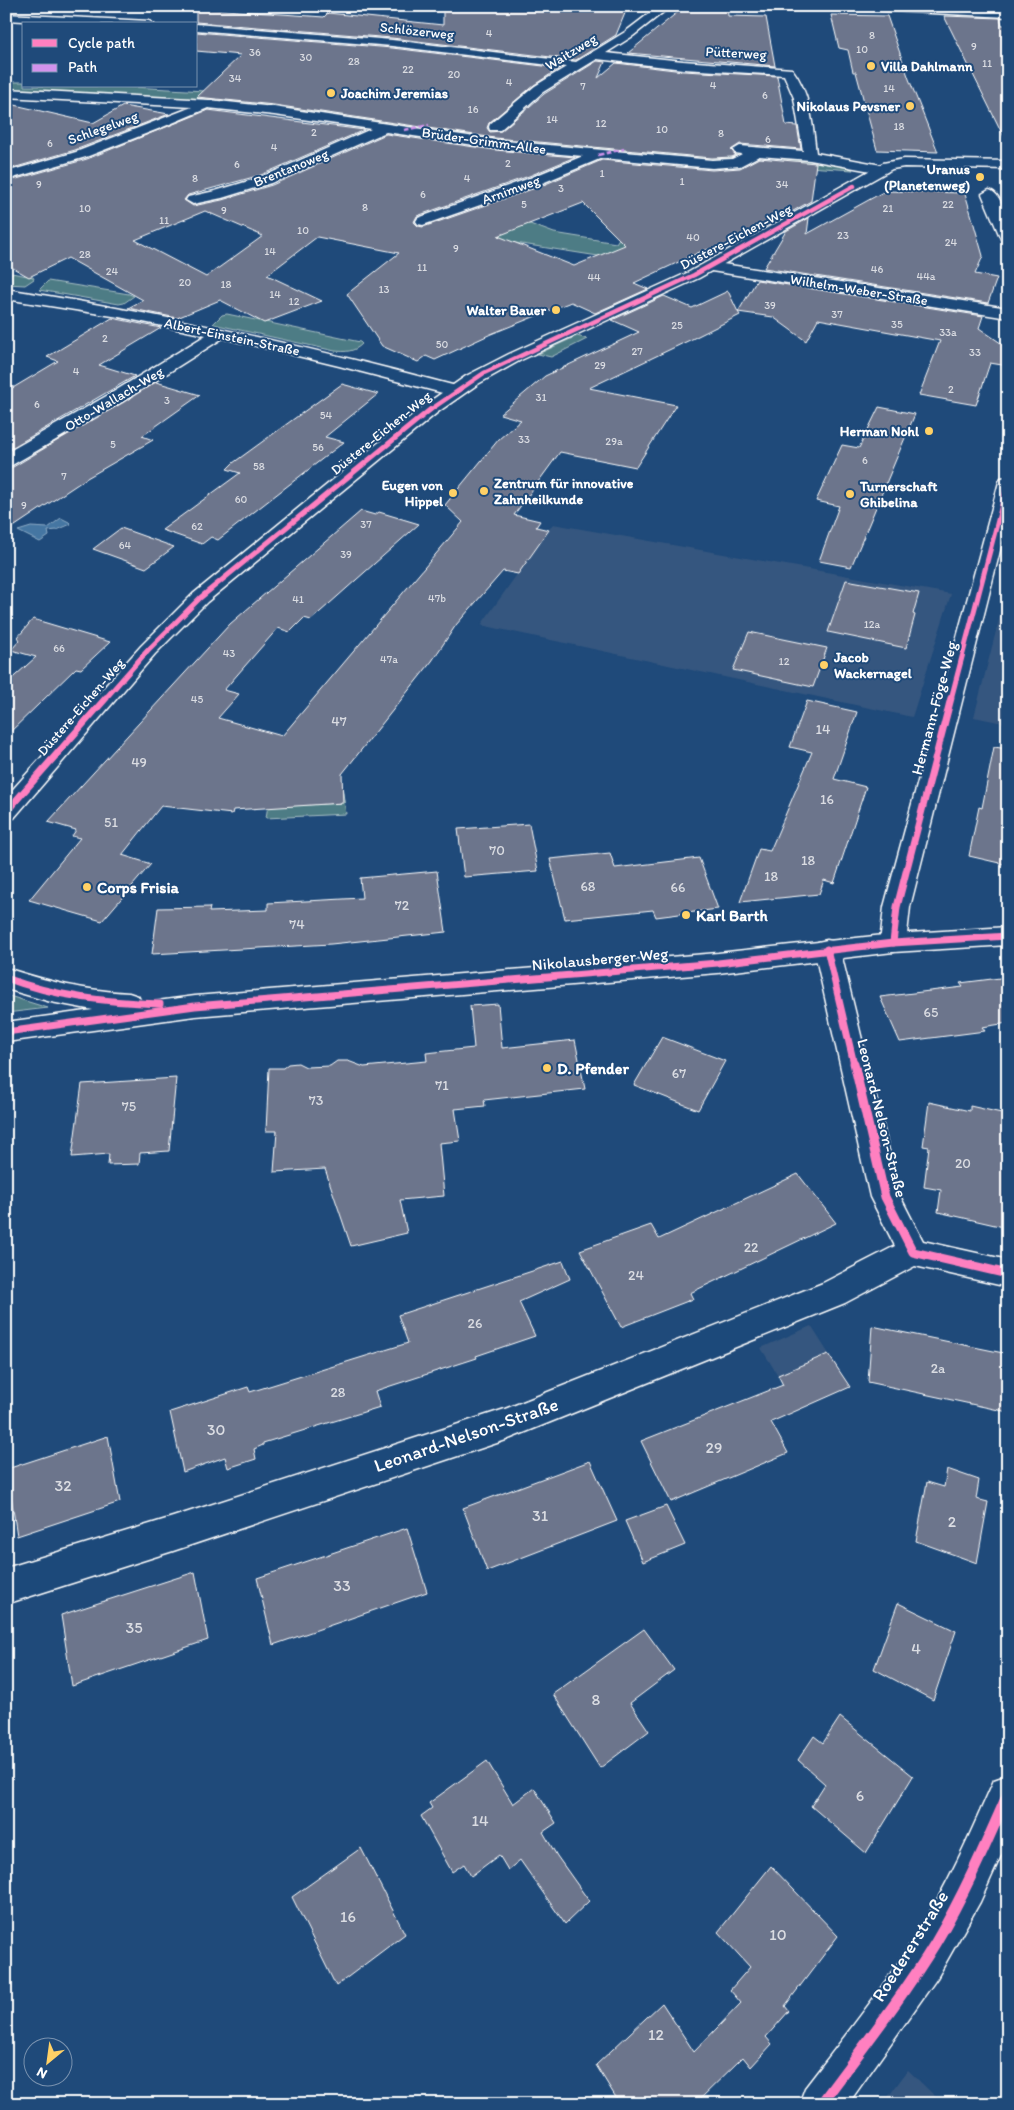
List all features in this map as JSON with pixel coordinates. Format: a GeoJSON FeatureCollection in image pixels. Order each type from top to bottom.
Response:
{"type":"FeatureCollection","features":[{"type":"Feature","properties":{"kind":"street","name":"Waitzweg"},"geometry":{"type":"LineString","coordinates":[[490,126],[539,89],[629,34],[666,6]]}},
{"type":"Feature","properties":{"kind":"street"},"geometry":{"type":"LineString","coordinates":[[851,6],[1008,14]]}},
{"type":"Feature","properties":{"kind":"street"},"geometry":{"type":"LineString","coordinates":[[6,17],[108,22]]}},
{"type":"Feature","properties":{"kind":"street","name":"Schlözerweg"},"geometry":{"type":"LineString","coordinates":[[198,27],[392,43],[575,66]]}},
{"type":"Feature","properties":{"kind":"street","name":"Pütterweg"},"geometry":{"type":"LineString","coordinates":[[594,55],[675,64],[788,72],[793,76],[806,123],[810,156]]}},
{"type":"Feature","properties":{"kind":"street","name":"Brüder-Grimm-Allee"},"geometry":{"type":"LineString","coordinates":[[6,93],[209,104],[274,111],[495,144],[598,155],[726,164],[735,163],[758,151]]}},
{"type":"Feature","properties":{"kind":"street","name":"Brüder-Grimm-Allee"},"geometry":{"type":"LineString","coordinates":[[209,104],[231,95]]}},
{"type":"Feature","properties":{"kind":"street","name":"Schlegelweg"},"geometry":{"type":"LineString","coordinates":[[6,176],[32,171],[100,147],[209,104]]}},
{"type":"Feature","properties":{"kind":"street","name":"Brüder-Grimm-Allee"},"geometry":{"type":"LineString","coordinates":[[412,114],[439,118]]}},
{"type":"Feature","properties":{"kind":"street","name":"Brüder-Grimm-Allee"},"geometry":{"type":"LineString","coordinates":[[490,126],[515,129]]}},
{"type":"Feature","properties":{"kind":"street","name":"Brentanoweg"},"geometry":{"type":"LineString","coordinates":[[193,200],[218,196],[280,173],[386,127]]}},
{"type":"Feature","properties":{"kind":"street"},"geometry":{"type":"LineString","coordinates":[[603,139],[640,143]]}},
{"type":"Feature","properties":{"kind":"street"},"geometry":{"type":"LineString","coordinates":[[731,149],[810,156],[882,169],[893,164],[904,163],[1008,165]]}},
{"type":"Feature","properties":{"kind":"street","name":"Arnimweg"},"geometry":{"type":"LineString","coordinates":[[422,221],[535,181],[598,155]]}},
{"type":"Feature","properties":{"kind":"street","name":"Düstere-Eichen-Weg"},"geometry":{"type":"LineString","coordinates":[[6,812],[148,650],[200,598],[307,508],[454,391],[515,357],[710,266],[882,169]]}},
{"type":"Feature","properties":{"kind":"street"},"geometry":{"type":"LineString","coordinates":[[989,194],[1008,239]]}},
{"type":"Feature","properties":{"kind":"street","name":"Wilhelm-Weber-Straße"},"geometry":{"type":"LineString","coordinates":[[710,266],[1008,314]]}},
{"type":"Feature","properties":{"kind":"street","name":"Albert-Einstein-Straße"},"geometry":{"type":"LineString","coordinates":[[6,294],[111,311],[220,333],[366,367],[454,391]]}},
{"type":"Feature","properties":{"kind":"street","name":"Otto-Wallach-Weg"},"geometry":{"type":"LineString","coordinates":[[6,461],[116,398],[220,333]]}},
{"type":"Feature","properties":{"kind":"street","name":"Hermann-Föge-Weg"},"geometry":{"type":"LineString","coordinates":[[892,943],[898,908],[924,802],[1008,482]]}},
{"type":"Feature","properties":{"kind":"street","name":"Nikolausberger Weg"},"geometry":{"type":"LineString","coordinates":[[6,1032],[195,1006],[718,963],[892,943],[1008,936]]}},
{"type":"Feature","properties":{"kind":"street","name":"Leonard-Nelson-Straße"},"geometry":{"type":"LineString","coordinates":[[6,1586],[182,1531],[506,1424],[834,1294],[913,1252],[885,1197],[827,949]]}},
{"type":"Feature","properties":{"kind":"street","name":"Nikolausberger Weg"},"geometry":{"type":"LineString","coordinates":[[6,978],[21,984],[96,1002],[195,1006]]}},
{"type":"Feature","properties":{"kind":"street"},"geometry":{"type":"LineString","coordinates":[[913,1252],[1008,1274]]}},
{"type":"Feature","properties":{"kind":"street","name":"Roedererstraße"},"geometry":{"type":"LineString","coordinates":[[821,2104],[884,2018],[936,1940],[983,1852],[1008,1794]]}},
{"type":"Feature","properties":{"kind":"shaded area"},"geometry":{"type":"Polygon","coordinates":[[[61,518],[71,524],[57,530],[48,531],[49,536],[40,542],[18,531],[31,527],[48,528],[61,518]]]}},
{"type":"Feature","properties":{"kind":"shaded area"},"geometry":{"type":"Polygon","coordinates":[[[553,524],[951,594],[912,717],[481,625],[553,524]]]}},
{"type":"Feature","properties":{"kind":"shaded area"},"geometry":{"type":"Polygon","coordinates":[[[1003,604],[1008,605],[1008,724],[974,717],[1003,604]]]}},
{"type":"Feature","properties":{"kind":"shaded area"},"geometry":{"type":"Polygon","coordinates":[[[811,1326],[850,1387],[799,1409],[761,1348],[811,1326]]]}},
{"type":"Feature","properties":{"kind":"shaded area"},"geometry":{"type":"Polygon","coordinates":[[[908,2070],[943,2104],[883,2104],[908,2070]]]}},
{"type":"Feature","properties":{"kind":"green space"},"geometry":{"type":"Polygon","coordinates":[[[6,82],[22,82],[22,88],[150,88],[205,91],[213,98],[204,101],[6,91],[6,82]]]}},
{"type":"Feature","properties":{"kind":"green space"},"geometry":{"type":"Polygon","coordinates":[[[236,98],[547,135],[735,152],[741,155],[734,158],[708,161],[586,151],[477,138],[230,102],[236,98]]]}},
{"type":"Feature","properties":{"kind":"green space"},"geometry":{"type":"Polygon","coordinates":[[[784,157],[848,167],[853,170],[778,165],[784,162],[784,157]]]}},
{"type":"Feature","properties":{"kind":"green space"},"geometry":{"type":"Polygon","coordinates":[[[465,213],[530,224],[554,233],[616,243],[622,234],[649,264],[420,228],[465,213]]]}},
{"type":"Feature","properties":{"kind":"green space"},"geometry":{"type":"Polygon","coordinates":[[[6,272],[33,277],[34,279],[25,285],[6,284],[6,272]]]}},
{"type":"Feature","properties":{"kind":"green space"},"geometry":{"type":"Polygon","coordinates":[[[48,281],[134,296],[119,304],[39,290],[48,281]]]}},
{"type":"Feature","properties":{"kind":"green space"},"geometry":{"type":"Polygon","coordinates":[[[227,314],[360,342],[362,344],[350,351],[335,351],[213,324],[222,315],[227,314]]]}},
{"type":"Feature","properties":{"kind":"green space"},"geometry":{"type":"Polygon","coordinates":[[[577,336],[587,339],[551,357],[538,354],[577,336]]]}},
{"type":"Feature","properties":{"kind":"green space"},"geometry":{"type":"Polygon","coordinates":[[[342,786],[346,814],[266,818],[270,792],[270,807],[342,803],[342,786]]]}},
{"type":"Feature","properties":{"kind":"green space"},"geometry":{"type":"Polygon","coordinates":[[[6,995],[48,1008],[6,1013],[6,995]]]}},
{"type":"Feature","properties":{"kind":"building"},"geometry":{"type":"Polygon","coordinates":[[[443,6],[628,6],[616,35],[576,60],[392,38],[196,22],[196,8],[324,17],[328,13],[443,25],[443,6]]]}},
{"type":"Feature","properties":{"kind":"building"},"geometry":{"type":"Polygon","coordinates":[[[685,6],[727,6],[728,16],[766,17],[775,66],[628,53],[685,6]]]}},
{"type":"Feature","properties":{"kind":"building"},"geometry":{"type":"Polygon","coordinates":[[[831,15],[887,16],[909,79],[938,152],[877,150],[856,72],[853,72],[848,50],[839,48],[831,15]]]}},
{"type":"Feature","properties":{"kind":"building"},"geometry":{"type":"Polygon","coordinates":[[[944,16],[1000,18],[1002,25],[1008,25],[1008,145],[944,16]]]}},
{"type":"Feature","properties":{"kind":"building"},"geometry":{"type":"Polygon","coordinates":[[[198,32],[392,48],[560,68],[534,85],[489,123],[487,128],[490,132],[501,131],[544,94],[597,61],[605,62],[598,78],[616,63],[683,71],[777,76],[786,125],[797,126],[801,149],[740,144],[731,150],[736,155],[732,157],[712,158],[495,138],[274,105],[197,97],[241,55],[198,51],[198,32]]]}},
{"type":"Feature","properties":{"kind":"building"},"geometry":{"type":"Polygon","coordinates":[[[6,103],[93,123],[123,106],[169,114],[75,150],[6,170],[6,103]]]}},
{"type":"Feature","properties":{"kind":"building"},"geometry":{"type":"Polygon","coordinates":[[[208,110],[364,130],[261,175],[188,195],[184,200],[193,206],[222,200],[272,185],[386,134],[495,150],[575,157],[529,176],[417,216],[414,222],[418,226],[423,227],[541,186],[602,160],[712,170],[740,168],[759,158],[816,163],[811,201],[738,242],[702,251],[634,283],[648,289],[595,313],[571,302],[491,334],[435,360],[426,356],[418,362],[382,346],[347,294],[399,253],[317,237],[267,275],[322,301],[264,323],[220,300],[177,318],[128,308],[143,300],[68,258],[29,277],[6,264],[6,182],[87,159],[208,110]],[[583,203],[498,236],[574,266],[625,245],[583,203]],[[205,211],[135,240],[206,277],[263,236],[205,211]]]}},
{"type":"Feature","properties":{"kind":"building"},"geometry":{"type":"Polygon","coordinates":[[[885,191],[965,193],[983,256],[975,274],[997,278],[988,303],[764,268],[786,231],[809,218],[807,234],[885,191]]]}},
{"type":"Feature","properties":{"kind":"building"},"geometry":{"type":"Polygon","coordinates":[[[757,280],[983,316],[979,328],[1008,348],[1008,366],[990,363],[976,405],[919,395],[940,341],[818,319],[806,341],[773,317],[738,312],[757,280]]]}},
{"type":"Feature","properties":{"kind":"building"},"geometry":{"type":"Polygon","coordinates":[[[728,291],[740,315],[589,388],[676,405],[636,467],[560,452],[514,515],[540,521],[536,527],[549,530],[518,574],[503,571],[456,625],[432,661],[342,774],[343,803],[233,810],[232,814],[161,806],[122,855],[151,864],[102,921],[29,900],[80,838],[72,836],[76,830],[48,822],[230,624],[361,511],[375,515],[379,512],[419,524],[311,620],[304,618],[290,632],[278,628],[224,690],[239,694],[218,718],[282,736],[463,522],[445,505],[499,439],[521,420],[500,414],[545,376],[639,332],[612,320],[664,296],[692,308],[728,291]]]}},
{"type":"Feature","properties":{"kind":"building"},"geometry":{"type":"Polygon","coordinates":[[[112,318],[161,328],[99,365],[135,376],[6,451],[6,392],[58,361],[47,357],[112,318]]]}},
{"type":"Feature","properties":{"kind":"building"},"geometry":{"type":"Polygon","coordinates":[[[156,382],[200,395],[142,436],[153,440],[87,478],[6,532],[6,468],[13,467],[156,382]]]}},
{"type":"Feature","properties":{"kind":"building"},"geometry":{"type":"Polygon","coordinates":[[[342,384],[378,394],[325,437],[344,442],[218,540],[211,537],[202,544],[162,530],[240,473],[227,469],[233,463],[342,384]]]}},
{"type":"Feature","properties":{"kind":"building"},"geometry":{"type":"Polygon","coordinates":[[[879,407],[915,414],[851,567],[819,561],[839,506],[816,501],[842,445],[859,448],[879,407]]]}},
{"type":"Feature","properties":{"kind":"building"},"geometry":{"type":"Polygon","coordinates":[[[121,528],[174,547],[146,568],[93,549],[121,528]]]}},
{"type":"Feature","properties":{"kind":"building"},"geometry":{"type":"Polygon","coordinates":[[[846,580],[919,593],[906,648],[828,632],[846,580]]]}},
{"type":"Feature","properties":{"kind":"building"},"geometry":{"type":"Polygon","coordinates":[[[33,619],[110,642],[81,669],[76,668],[6,736],[6,684],[36,657],[11,650],[20,640],[18,637],[33,619]]]}},
{"type":"Feature","properties":{"kind":"building"},"geometry":{"type":"Polygon","coordinates":[[[749,632],[827,648],[813,687],[733,670],[749,632]]]}},
{"type":"Feature","properties":{"kind":"building"},"geometry":{"type":"Polygon","coordinates":[[[807,701],[857,712],[834,779],[866,787],[834,883],[824,880],[819,894],[740,902],[759,849],[770,851],[812,752],[790,747],[807,701]]]}},
{"type":"Feature","properties":{"kind":"building"},"geometry":{"type":"Polygon","coordinates":[[[994,747],[1008,749],[1008,865],[969,856],[979,807],[982,808],[994,747]]]}},
{"type":"Feature","properties":{"kind":"building"},"geometry":{"type":"Polygon","coordinates":[[[529,824],[538,871],[464,877],[458,829],[529,824]]]}},
{"type":"Feature","properties":{"kind":"building"},"geometry":{"type":"Polygon","coordinates":[[[610,853],[615,868],[699,858],[718,909],[656,917],[653,910],[565,919],[550,859],[610,853]]]}},
{"type":"Feature","properties":{"kind":"building"},"geometry":{"type":"Polygon","coordinates":[[[437,871],[446,932],[331,944],[152,954],[158,908],[210,907],[209,912],[268,910],[268,903],[362,898],[360,878],[437,871]]]}},
{"type":"Feature","properties":{"kind":"building"},"geometry":{"type":"Polygon","coordinates":[[[1008,977],[1008,1023],[982,1027],[985,1031],[900,1042],[880,997],[963,987],[960,983],[1008,977]]]}},
{"type":"Feature","properties":{"kind":"building"},"geometry":{"type":"Polygon","coordinates":[[[498,1004],[502,1048],[575,1040],[585,1089],[484,1100],[485,1106],[455,1109],[460,1141],[439,1143],[444,1196],[400,1200],[407,1233],[351,1246],[325,1169],[274,1172],[277,1131],[266,1131],[269,1068],[283,1068],[288,1064],[298,1063],[306,1067],[330,1066],[337,1061],[348,1061],[364,1067],[427,1061],[426,1053],[474,1048],[470,1006],[498,1004]]]}},
{"type":"Feature","properties":{"kind":"building"},"geometry":{"type":"Polygon","coordinates":[[[662,1037],[725,1061],[698,1110],[634,1085],[662,1037]]]}},
{"type":"Feature","properties":{"kind":"building"},"geometry":{"type":"Polygon","coordinates":[[[176,1078],[169,1151],[140,1153],[139,1164],[108,1165],[109,1154],[72,1157],[82,1084],[176,1078]]]}},
{"type":"Feature","properties":{"kind":"building"},"geometry":{"type":"Polygon","coordinates":[[[929,1102],[970,1111],[970,1106],[1006,1114],[1002,1164],[1008,1165],[1008,1228],[938,1212],[941,1190],[924,1187],[929,1147],[923,1146],[929,1102]]]}},
{"type":"Feature","properties":{"kind":"building"},"geometry":{"type":"Polygon","coordinates":[[[798,1174],[836,1223],[690,1293],[693,1299],[621,1327],[580,1250],[651,1225],[659,1239],[798,1174]]]}},
{"type":"Feature","properties":{"kind":"building"},"geometry":{"type":"Polygon","coordinates":[[[563,1261],[570,1279],[519,1302],[535,1336],[476,1356],[477,1358],[375,1391],[380,1407],[263,1443],[263,1445],[254,1449],[256,1459],[228,1468],[225,1457],[183,1472],[170,1412],[248,1387],[250,1392],[408,1343],[398,1315],[563,1261]]]}},
{"type":"Feature","properties":{"kind":"building"},"geometry":{"type":"Polygon","coordinates":[[[872,1326],[1008,1354],[1008,1412],[868,1382],[872,1326]]]}},
{"type":"Feature","properties":{"kind":"building"},"geometry":{"type":"Polygon","coordinates":[[[828,1354],[850,1387],[771,1422],[788,1453],[671,1502],[641,1441],[783,1385],[778,1375],[828,1354]]]}},
{"type":"Feature","properties":{"kind":"building"},"geometry":{"type":"Polygon","coordinates":[[[108,1436],[120,1502],[17,1536],[7,1469],[108,1436]]]}},
{"type":"Feature","properties":{"kind":"building"},"geometry":{"type":"Polygon","coordinates":[[[590,1461],[617,1521],[487,1571],[463,1508],[590,1461]]]}},
{"type":"Feature","properties":{"kind":"building"},"geometry":{"type":"Polygon","coordinates":[[[947,1469],[979,1480],[976,1499],[988,1502],[977,1563],[916,1541],[927,1482],[944,1487],[947,1469]]]}},
{"type":"Feature","properties":{"kind":"building"},"geometry":{"type":"Polygon","coordinates":[[[666,1506],[685,1545],[643,1562],[625,1521],[666,1506]]]}},
{"type":"Feature","properties":{"kind":"building"},"geometry":{"type":"Polygon","coordinates":[[[407,1528],[427,1592],[273,1645],[257,1578],[407,1528]]]}},
{"type":"Feature","properties":{"kind":"building"},"geometry":{"type":"Polygon","coordinates":[[[195,1572],[208,1640],[72,1686],[61,1615],[195,1572]]]}},
{"type":"Feature","properties":{"kind":"building"},"geometry":{"type":"Polygon","coordinates":[[[898,1603],[956,1631],[933,1700],[874,1669],[898,1603]]]}},
{"type":"Feature","properties":{"kind":"building"},"geometry":{"type":"Polygon","coordinates":[[[644,1629],[674,1670],[630,1703],[649,1731],[600,1768],[553,1694],[644,1629]]]}},
{"type":"Feature","properties":{"kind":"building"},"geometry":{"type":"Polygon","coordinates":[[[840,1717],[913,1776],[866,1853],[811,1806],[825,1784],[798,1760],[814,1736],[823,1743],[840,1717]]]}},
{"type":"Feature","properties":{"kind":"building"},"geometry":{"type":"Polygon","coordinates":[[[487,1761],[513,1804],[534,1788],[556,1823],[543,1832],[557,1856],[589,1901],[565,1924],[520,1860],[508,1870],[499,1855],[471,1876],[464,1864],[452,1872],[421,1816],[432,1808],[429,1803],[487,1761]]]}},
{"type":"Feature","properties":{"kind":"building"},"geometry":{"type":"Polygon","coordinates":[[[361,1848],[405,1934],[336,1986],[292,1897],[361,1848]]]}},
{"type":"Feature","properties":{"kind":"building"},"geometry":{"type":"Polygon","coordinates":[[[771,1866],[838,1936],[785,2006],[789,2011],[766,2037],[772,2044],[751,2067],[743,2057],[695,2104],[620,2104],[596,2065],[662,2003],[694,2052],[741,2003],[730,1990],[750,1967],[718,1932],[771,1866]]]}},
{"type":"Feature","properties":{"kind":"marked path"},"geometry":{"type":"LineString","coordinates":[[404,130],[429,125]]}},
{"type":"Feature","properties":{"kind":"marked path"},"geometry":{"type":"LineString","coordinates":[[598,155],[624,149]]}},
{"type":"Feature","properties":{"kind":"cycle path"},"geometry":{"type":"LineString","coordinates":[[6,812],[148,650],[200,598],[432,408],[484,373],[694,275],[854,186]]}},
{"type":"Feature","properties":{"kind":"cycle path"},"geometry":{"type":"LineString","coordinates":[[893,943],[897,907],[1008,482]]}},
{"type":"Feature","properties":{"kind":"cycle path"},"geometry":{"type":"LineString","coordinates":[[6,1032],[195,1006],[718,963],[893,943],[1008,936]]}},
{"type":"Feature","properties":{"kind":"cycle path"},"geometry":{"type":"LineString","coordinates":[[827,949],[885,1197],[913,1252],[1008,1274]]}},
{"type":"Feature","properties":{"kind":"cycle path"},"geometry":{"type":"LineString","coordinates":[[6,978],[43,991],[62,995],[121,1002],[160,1004]]}},
{"type":"Feature","properties":{"kind":"cycle path"},"geometry":{"type":"LineString","coordinates":[[821,2104],[895,2004],[936,1942],[965,1888],[1008,1794]]}},
{"type":"Feature","properties":{"kind":"place","name":"Villa Dahlmann"},"geometry":{"type":"Point","coordinates":[871,66]}},
{"type":"Feature","properties":{"kind":"place","name":"Joachim Jeremias"},"geometry":{"type":"Point","coordinates":[331,93]}},
{"type":"Feature","properties":{"kind":"place","name":"Nikolaus Pevsner"},"geometry":{"type":"Point","coordinates":[910,106]}},
{"type":"Feature","properties":{"kind":"place","name":"Uranus (Planetenweg)"},"geometry":{"type":"Point","coordinates":[980,177]}},
{"type":"Feature","properties":{"kind":"place","name":"Walter Bauer"},"geometry":{"type":"Point","coordinates":[556,310]}},
{"type":"Feature","properties":{"kind":"place","name":"Herman Nohl"},"geometry":{"type":"Point","coordinates":[929,431]}},
{"type":"Feature","properties":{"kind":"place","name":"Zentrum für innovative Zahnheilkunde"},"geometry":{"type":"Point","coordinates":[484,491]}},
{"type":"Feature","properties":{"kind":"place","name":"Eugen von Hippel"},"geometry":{"type":"Point","coordinates":[453,493]}},
{"type":"Feature","properties":{"kind":"place","name":"Turnerschaft Ghibelina"},"geometry":{"type":"Point","coordinates":[850,494]}},
{"type":"Feature","properties":{"kind":"place","name":"Jacob Wackernagel"},"geometry":{"type":"Point","coordinates":[824,665]}},
{"type":"Feature","properties":{"kind":"place","name":"Corps Frisia"},"geometry":{"type":"Point","coordinates":[87,887]}},
{"type":"Feature","properties":{"kind":"place","name":"Karl Barth"},"geometry":{"type":"Point","coordinates":[686,915]}},
{"type":"Feature","properties":{"kind":"place","name":"D. Pfender"},"geometry":{"type":"Point","coordinates":[547,1068]}}]}
